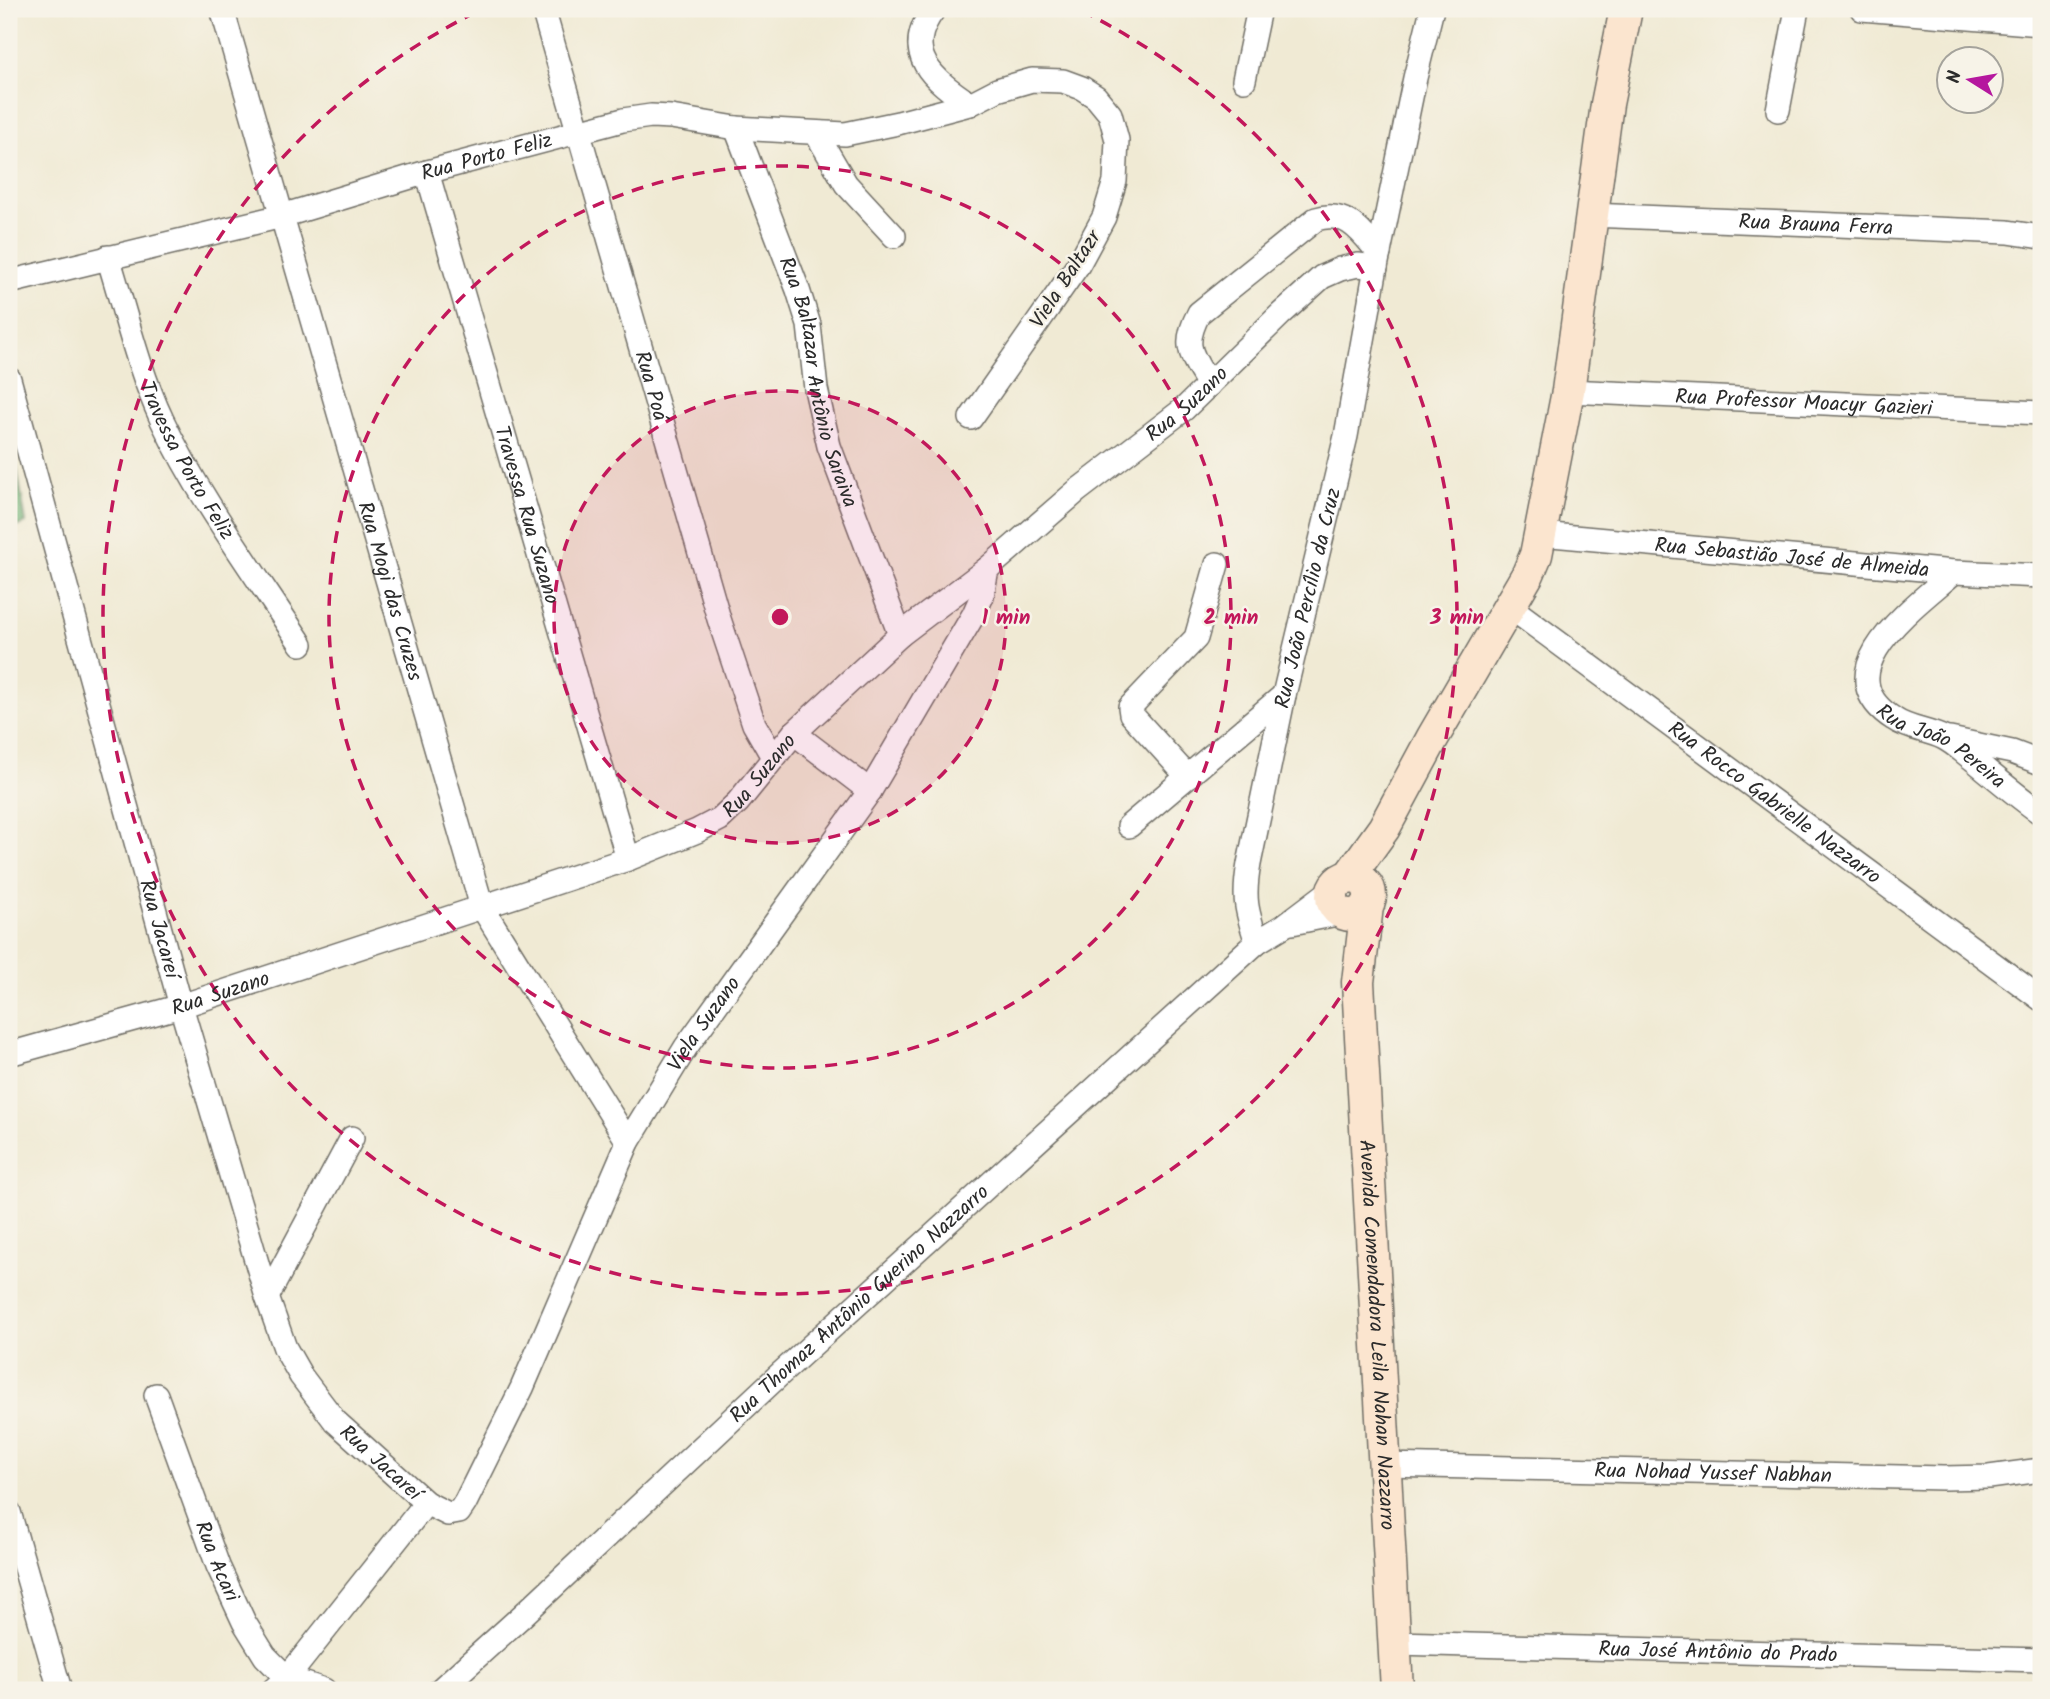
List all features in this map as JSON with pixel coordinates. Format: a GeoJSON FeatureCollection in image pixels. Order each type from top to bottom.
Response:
{"type":"FeatureCollection","features":[{"type":"Feature","properties":{"kind":"main road","name":"Avenida Comendadora Leila Nahan Nazzarro"},"geometry":{"type":"LineString","coordinates":[[1397,1690],[1358,982],[1351,899],[1384,828],[1433,737],[1528,574],[1541,534],[1568,391],[1590,215],[1607,104],[1626,9]]}},
{"type":"Feature","properties":{"kind":"street","name":"Rua Mogi das Cruzes"},"geometry":{"type":"LineString","coordinates":[[222,9],[482,907],[628,1142]]}},
{"type":"Feature","properties":{"kind":"street","name":"Rua Poá"},"geometry":{"type":"LineString","coordinates":[[543,9],[580,129],[719,619],[754,724],[773,757]]}},
{"type":"Feature","properties":{"kind":"street"},"geometry":{"type":"LineString","coordinates":[[934,9],[922,31],[923,61],[932,76],[970,104]]}},
{"type":"Feature","properties":{"kind":"street"},"geometry":{"type":"LineString","coordinates":[[1244,80],[1259,9]]}},
{"type":"Feature","properties":{"kind":"street"},"geometry":{"type":"LineString","coordinates":[[1378,260],[1415,78],[1432,9]]}},
{"type":"Feature","properties":{"kind":"street"},"geometry":{"type":"LineString","coordinates":[[1778,110],[1797,9]]}},
{"type":"Feature","properties":{"kind":"street"},"geometry":{"type":"LineString","coordinates":[[1862,9],[2041,24]]}},
{"type":"Feature","properties":{"kind":"street","name":"Viela Baltazr"},"geometry":{"type":"LineString","coordinates":[[970,104],[997,90],[1032,80],[1063,81],[1096,97],[1110,114],[1118,140],[1115,181],[1104,217],[1078,265],[971,418]]}},
{"type":"Feature","properties":{"kind":"street","name":"Rua Porto Feliz"},"geometry":{"type":"LineString","coordinates":[[9,282],[282,216],[427,172],[580,129],[623,120],[651,116],[736,128],[845,134],[970,104]]}},
{"type":"Feature","properties":{"kind":"street","name":"Rua Baltazar Antônio Saraiva"},"geometry":{"type":"LineString","coordinates":[[736,128],[809,326],[817,389],[829,446],[900,635]]}},
{"type":"Feature","properties":{"kind":"street"},"geometry":{"type":"LineString","coordinates":[[816,133],[846,184],[894,236]]}},
{"type":"Feature","properties":{"kind":"street","name":"Travessa Rua Suzano"},"geometry":{"type":"LineString","coordinates":[[427,172],[628,859]]}},
{"type":"Feature","properties":{"kind":"street","name":"Rua Brauna Ferra"},"geometry":{"type":"LineString","coordinates":[[1590,215],[2008,232],[2041,237]]}},
{"type":"Feature","properties":{"kind":"street"},"geometry":{"type":"LineString","coordinates":[[1209,385],[1190,351],[1193,324],[1199,313],[1316,219],[1325,216],[1346,219],[1355,225],[1378,260]]}},
{"type":"Feature","properties":{"kind":"street","name":"Travessa Porto Feliz"},"geometry":{"type":"LineString","coordinates":[[108,257],[144,373],[167,429],[184,463],[301,644]]}},
{"type":"Feature","properties":{"kind":"street","name":"Rua Suzano"},"geometry":{"type":"LineString","coordinates":[[9,1054],[181,1006],[628,859],[698,831],[720,819],[738,802],[794,733],[900,635],[987,569],[1077,491],[1184,409],[1322,277],[1340,269],[1378,260]]}},
{"type":"Feature","properties":{"kind":"street","name":"Rua João Percílio da Cruz"},"geometry":{"type":"LineString","coordinates":[[1257,942],[1246,910],[1244,889],[1284,695],[1346,436],[1378,260]]}},
{"type":"Feature","properties":{"kind":"street","name":"Rua Jacareí"},"geometry":{"type":"LineString","coordinates":[[9,379],[181,1006],[267,1297],[285,1348],[301,1376],[335,1421],[426,1503],[449,1514],[459,1512],[465,1503]]}},
{"type":"Feature","properties":{"kind":"street","name":"Rua Professor Moacyr Gazieri"},"geometry":{"type":"LineString","coordinates":[[1568,391],[2041,413]]}},
{"type":"Feature","properties":{"kind":"street","name":"Rua Sebastião José de Almeida"},"geometry":{"type":"LineString","coordinates":[[1541,534],[1954,572],[2041,576]]}},
{"type":"Feature","properties":{"kind":"street"},"geometry":{"type":"LineString","coordinates":[[1187,776],[1131,714],[1130,706],[1196,638],[1217,564]]}},
{"type":"Feature","properties":{"kind":"street","name":"Viela Suzano"},"geometry":{"type":"LineString","coordinates":[[465,1503],[522,1388],[628,1142],[686,1047],[870,791],[974,614],[982,596],[987,569]]}},
{"type":"Feature","properties":{"kind":"street","name":"Rua João Pereira"},"geometry":{"type":"LineString","coordinates":[[1954,572],[1883,636],[1872,654],[1867,671],[1868,689],[1878,708],[1896,721],[1945,738],[2041,813]]}},
{"type":"Feature","properties":{"kind":"street","name":"Rua Rocco Gabrielle Nazzarro"},"geometry":{"type":"LineString","coordinates":[[1510,607],[2041,999]]}},
{"type":"Feature","properties":{"kind":"street"},"geometry":{"type":"LineString","coordinates":[[1129,826],[1284,695]]}},
{"type":"Feature","properties":{"kind":"street"},"geometry":{"type":"LineString","coordinates":[[794,733],[870,791]]}},
{"type":"Feature","properties":{"kind":"street"},"geometry":{"type":"LineString","coordinates":[[1945,738],[2012,752],[2041,763]]}},
{"type":"Feature","properties":{"kind":"street","name":"Rua Thomaz Antônio Guerino Nazzarro"},"geometry":{"type":"LineString","coordinates":[[440,1690],[778,1376],[1257,942],[1285,925],[1351,899]]}},
{"type":"Feature","properties":{"kind":"street"},"geometry":{"type":"LineString","coordinates":[[267,1297],[352,1138]]}},
{"type":"Feature","properties":{"kind":"street","name":"Rua Acari"},"geometry":{"type":"LineString","coordinates":[[156,1395],[218,1566],[244,1622],[280,1684],[324,1690]]}},
{"type":"Feature","properties":{"kind":"street","name":"Rua Nohad Yussef Nabhan"},"geometry":{"type":"LineString","coordinates":[[1385,1465],[1944,1478],[1989,1477],[2041,1470]]}},
{"type":"Feature","properties":{"kind":"street"},"geometry":{"type":"LineString","coordinates":[[280,1684],[426,1503]]}},
{"type":"Feature","properties":{"kind":"street"},"geometry":{"type":"LineString","coordinates":[[9,1511],[60,1690]]}},
{"type":"Feature","properties":{"kind":"street","name":"Rua José Antônio do Prado"},"geometry":{"type":"LineString","coordinates":[[1396,1643],[2041,1660]]}},
{"type":"Feature","properties":{"kind":"green space"},"geometry":{"type":"Polygon","coordinates":[[[9,423],[26,523],[9,530],[9,423]]]}}]}
